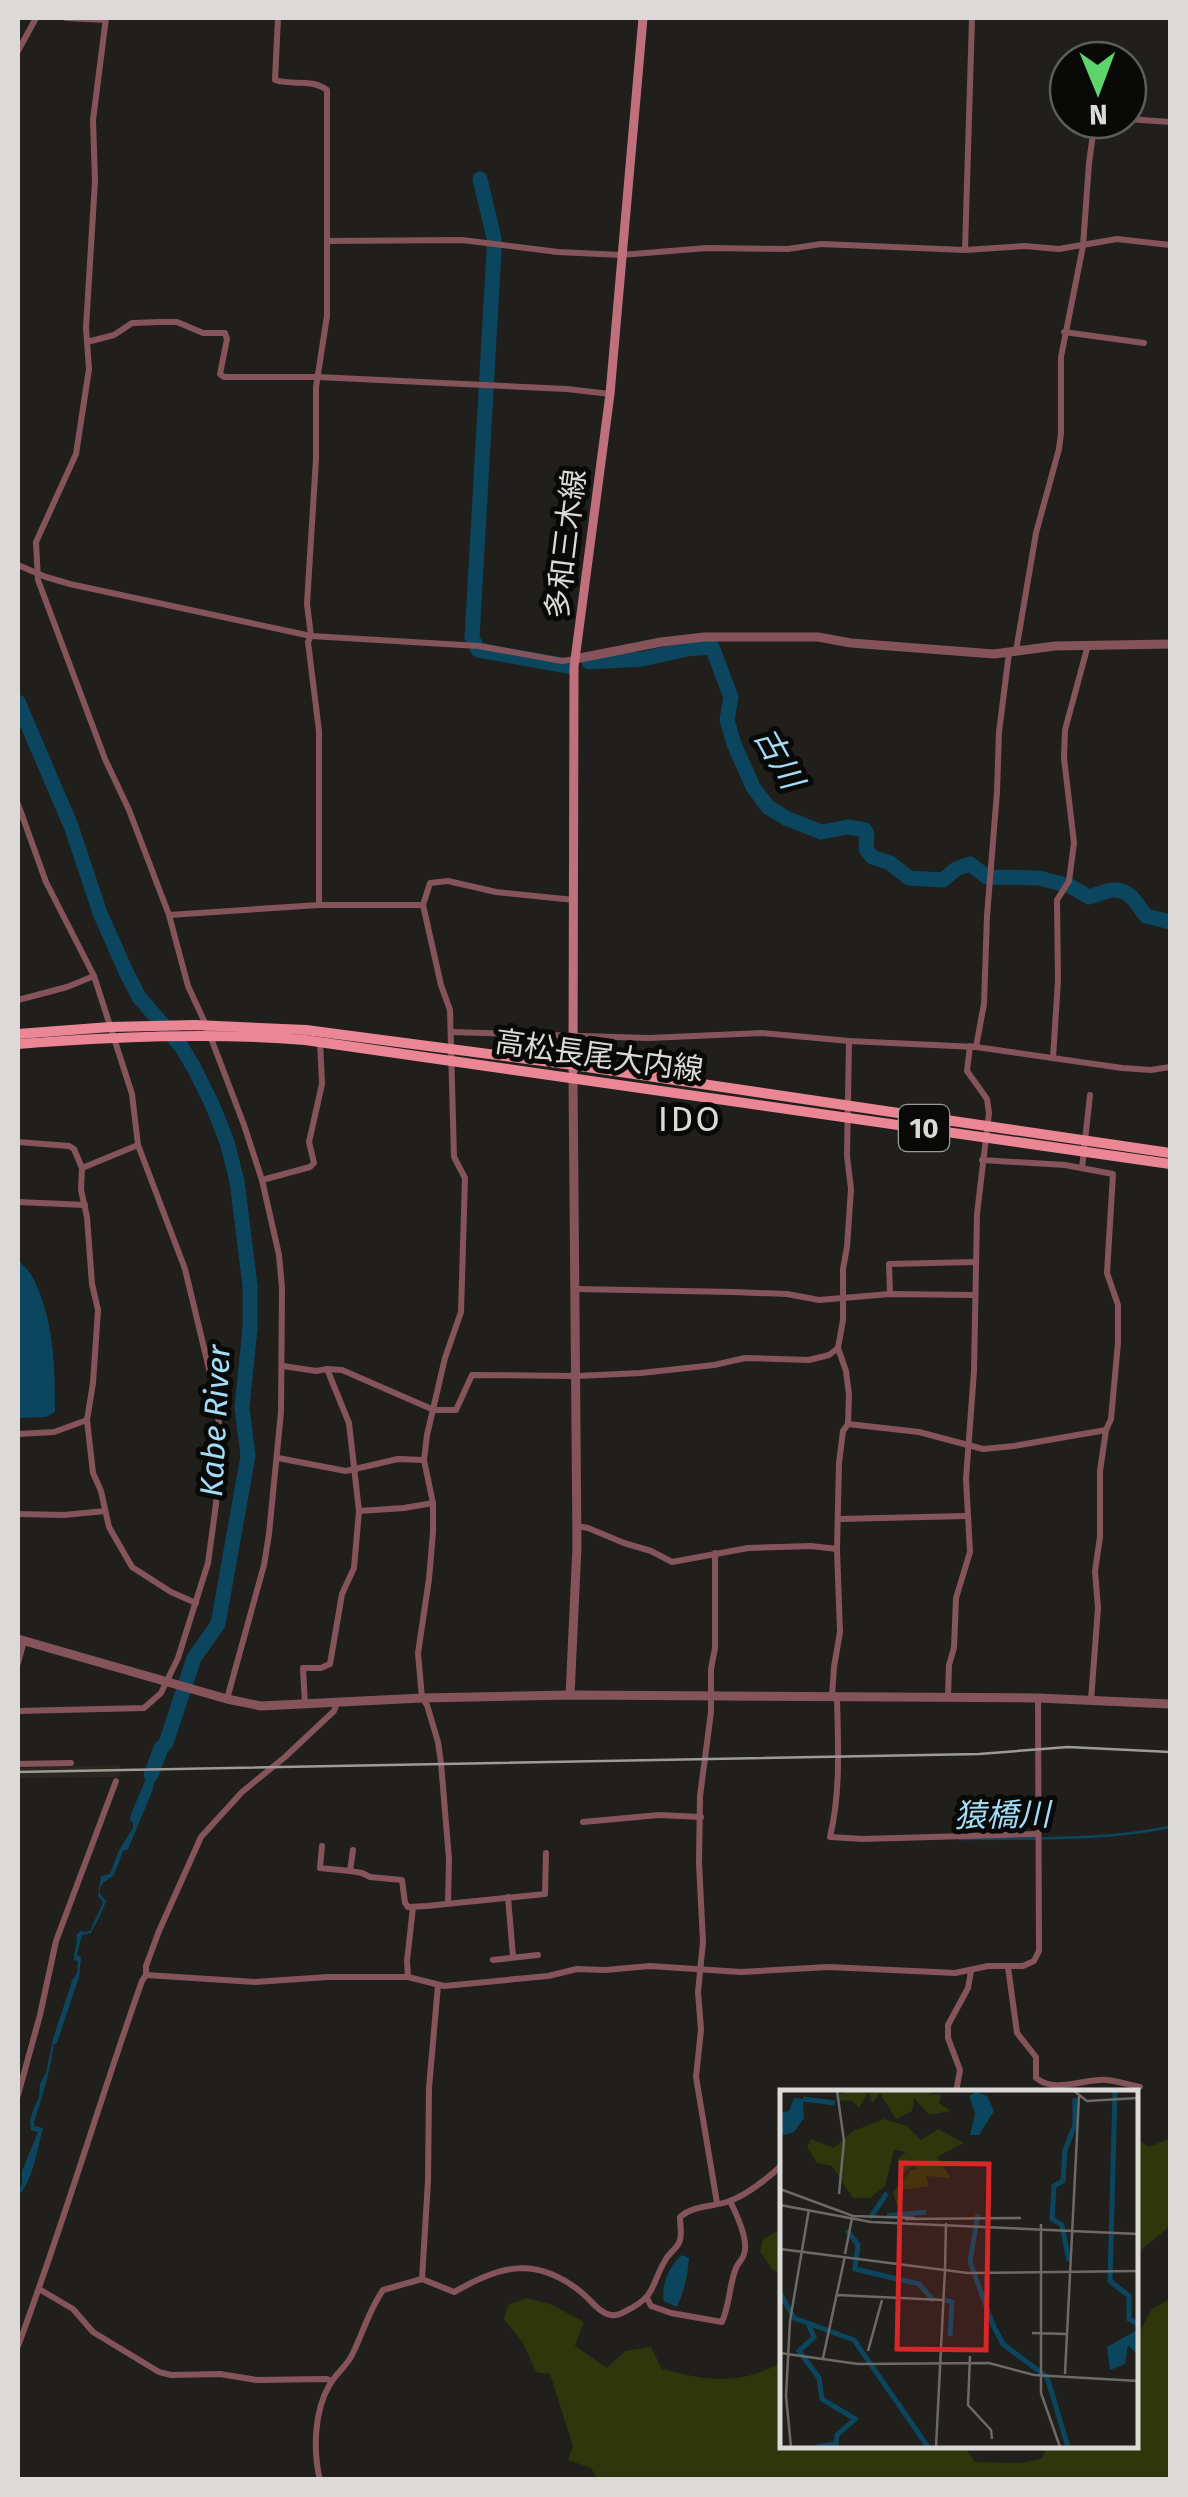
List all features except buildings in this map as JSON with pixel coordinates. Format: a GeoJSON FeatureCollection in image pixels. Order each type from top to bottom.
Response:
{"type":"FeatureCollection","features":[{"type":"Feature","properties":{"kind":"main road","name":"多和三木線"},"geometry":{"type":"LineString","coordinates":[[573,1078],[576,659],[610,394],[643,18]]}},
{"type":"Feature","properties":{"kind":"main road","name":"高松長尾大内線"},"geometry":{"type":"LineString","coordinates":[[18,1034],[202,1030],[321,1037],[394,1042],[573,1078],[622,1074]]}},
{"type":"Feature","properties":{"kind":"main road","name":"高松長尾大内線"},"geometry":{"type":"LineString","coordinates":[[18,1044],[113,1032]]}},
{"type":"Feature","properties":{"kind":"main road","name":"高松長尾大内線"},"geometry":{"type":"LineString","coordinates":[[452,1054],[573,1065],[848,1112],[1084,1146],[1170,1164]]}},
{"type":"Feature","properties":{"kind":"main road","name":"高松長尾大内線"},"geometry":{"type":"LineString","coordinates":[[848,1112],[956,1123],[984,1130]]}},
{"type":"Feature","properties":{"kind":"main road","name":"高松長尾大内線"},"geometry":{"type":"LineString","coordinates":[[1084,1146],[1170,1154]]}},
{"type":"Feature","properties":{"kind":"street"},"geometry":{"type":"LineString","coordinates":[[18,51],[36,18]]}},
{"type":"Feature","properties":{"kind":"street"},"geometry":{"type":"LineString","coordinates":[[66,18],[106,19],[94,120],[86,328],[89,369],[76,454],[36,542],[36,573],[105,760],[129,810],[169,916],[202,1030],[262,1180],[280,1254],[283,1366],[278,1458],[264,1565],[227,1698]]}},
{"type":"Feature","properties":{"kind":"street"},"geometry":{"type":"LineString","coordinates":[[278,18],[275,80],[316,82],[327,90],[327,316],[318,377],[307,604],[319,731],[320,905]]}},
{"type":"Feature","properties":{"kind":"street"},"geometry":{"type":"LineString","coordinates":[[965,250],[972,18]]}},
{"type":"Feature","properties":{"kind":"street"},"geometry":{"type":"LineString","coordinates":[[948,1696],[956,1598],[970,1552],[966,1516],[974,1295],[988,1113],[987,1098],[967,1071],[984,1004],[999,732],[1036,532],[1061,433],[1061,356],[1083,246],[1092,140]]}},
{"type":"Feature","properties":{"kind":"street"},"geometry":{"type":"LineString","coordinates":[[327,241],[462,240],[621,255],[707,248],[788,249],[821,244],[1059,249],[1117,239],[1170,245]]}},
{"type":"Feature","properties":{"kind":"street"},"geometry":{"type":"LineString","coordinates":[[87,342],[114,335],[132,324],[178,322],[203,333],[225,333],[220,374],[224,377],[318,377],[610,394]]}},
{"type":"Feature","properties":{"kind":"street"},"geometry":{"type":"LineString","coordinates":[[1064,332],[1144,342]]}},
{"type":"Feature","properties":{"kind":"street"},"geometry":{"type":"LineString","coordinates":[[18,565],[107,592],[311,636],[475,646],[562,661],[704,636],[818,637],[918,650],[994,654],[1088,644],[1170,644]]}},
{"type":"Feature","properties":{"kind":"street"},"geometry":{"type":"LineString","coordinates":[[1053,1058],[1058,980],[1057,900],[1067,884],[1074,843],[1064,730],[1088,644]]}},
{"type":"Feature","properties":{"kind":"street"},"geometry":{"type":"LineString","coordinates":[[18,804],[46,882],[94,976],[113,1032],[132,1094],[138,1145],[185,1269],[217,1402],[220,1436],[208,1563],[170,1683],[144,1708],[18,1712]]}},
{"type":"Feature","properties":{"kind":"street"},"geometry":{"type":"LineString","coordinates":[[448,1903],[449,1860],[441,1763],[438,1742],[422,1698],[418,1652],[433,1532],[433,1503],[424,1460],[446,1358],[462,1312],[466,1189],[463,1171],[454,1157],[450,1010],[423,905],[430,884],[448,882],[496,892],[574,900]]}},
{"type":"Feature","properties":{"kind":"street"},"geometry":{"type":"LineString","coordinates":[[169,916],[320,905],[423,905]]}},
{"type":"Feature","properties":{"kind":"street"},"geometry":{"type":"LineString","coordinates":[[18,1000],[94,976]]}},
{"type":"Feature","properties":{"kind":"street"},"geometry":{"type":"LineString","coordinates":[[451,1032],[649,1038],[762,1033],[973,1047],[1122,1068],[1152,1070],[1170,1066]]}},
{"type":"Feature","properties":{"kind":"street"},"geometry":{"type":"LineString","coordinates":[[262,1180],[314,1163],[309,1142],[321,1092],[321,1037]]}},
{"type":"Feature","properties":{"kind":"street"},"geometry":{"type":"LineString","coordinates":[[849,1041],[847,1156],[851,1189],[838,1348],[848,1383],[848,1424],[841,1444],[837,1548],[840,1632],[834,1667],[838,1778],[830,1837],[1037,1836]]}},
{"type":"Feature","properties":{"kind":"street"},"geometry":{"type":"LineString","coordinates":[[570,1695],[577,1376],[573,1078]]}},
{"type":"Feature","properties":{"kind":"street"},"geometry":{"type":"LineString","coordinates":[[1082,1168],[1090,1095]]}},
{"type":"Feature","properties":{"kind":"street"},"geometry":{"type":"LineString","coordinates":[[18,1142],[69,1146],[82,1168],[81,1190],[98,1310],[87,1420],[93,1473],[112,1536],[132,1567],[196,1603]]}},
{"type":"Feature","properties":{"kind":"street"},"geometry":{"type":"LineString","coordinates":[[82,1168],[138,1145]]}},
{"type":"Feature","properties":{"kind":"street"},"geometry":{"type":"LineString","coordinates":[[982,1160],[1113,1174],[1107,1273],[1118,1305],[1118,1343],[1111,1420],[1100,1471],[1098,1608],[1091,1700]]}},
{"type":"Feature","properties":{"kind":"street"},"geometry":{"type":"LineString","coordinates":[[18,1202],[84,1205]]}},
{"type":"Feature","properties":{"kind":"street"},"geometry":{"type":"LineString","coordinates":[[890,1294],[889,1264],[976,1262]]}},
{"type":"Feature","properties":{"kind":"street"},"geometry":{"type":"LineString","coordinates":[[576,1290],[769,1294],[819,1300],[890,1294],[974,1295]]}},
{"type":"Feature","properties":{"kind":"street"},"geometry":{"type":"LineString","coordinates":[[283,1366],[342,1370],[434,1410],[456,1410],[472,1376],[577,1376],[686,1368],[745,1358],[810,1360],[838,1348]]}},
{"type":"Feature","properties":{"kind":"street"},"geometry":{"type":"LineString","coordinates":[[305,1705],[303,1668],[330,1664],[342,1594],[354,1568],[358,1510],[349,1423],[327,1369]]}},
{"type":"Feature","properties":{"kind":"street"},"geometry":{"type":"LineString","coordinates":[[18,1434],[54,1432],[87,1420]]}},
{"type":"Feature","properties":{"kind":"street"},"geometry":{"type":"LineString","coordinates":[[848,1424],[919,1432],[968,1446],[996,1448],[1106,1430]]}},
{"type":"Feature","properties":{"kind":"street"},"geometry":{"type":"LineString","coordinates":[[278,1458],[354,1470],[398,1459],[424,1460]]}},
{"type":"Feature","properties":{"kind":"street"},"geometry":{"type":"LineString","coordinates":[[358,1510],[433,1503]]}},
{"type":"Feature","properties":{"kind":"street"},"geometry":{"type":"LineString","coordinates":[[18,1514],[104,1511]]}},
{"type":"Feature","properties":{"kind":"street"},"geometry":{"type":"LineString","coordinates":[[838,1518],[966,1516]]}},
{"type":"Feature","properties":{"kind":"street"},"geometry":{"type":"LineString","coordinates":[[576,1526],[672,1562],[748,1548],[837,1548]]}},
{"type":"Feature","properties":{"kind":"street"},"geometry":{"type":"LineString","coordinates":[[716,1554],[711,1712],[700,1796],[703,1942],[696,2077],[717,2204]]}},
{"type":"Feature","properties":{"kind":"street"},"geometry":{"type":"LineString","coordinates":[[18,1663],[21,1640],[261,1706],[570,1695],[948,1696],[1170,1704]]}},
{"type":"Feature","properties":{"kind":"street"},"geometry":{"type":"LineString","coordinates":[[146,1975],[255,1982],[408,1976],[444,1986],[548,1976],[577,1969],[650,1966],[742,1972],[830,1967],[954,1973],[988,1966],[1023,1966],[1034,1961],[1039,1951],[1038,1698]]}},
{"type":"Feature","properties":{"kind":"street"},"geometry":{"type":"LineString","coordinates":[[18,2346],[146,1966],[201,1837],[242,1792],[334,1711],[337,1703]]}},
{"type":"Feature","properties":{"kind":"street"},"geometry":{"type":"LineString","coordinates":[[18,1764],[71,1763]]}},
{"type":"Feature","properties":{"kind":"street"},"geometry":{"type":"LineString","coordinates":[[18,2095],[56,1941],[116,1781]]}},
{"type":"Feature","properties":{"kind":"street"},"geometry":{"type":"LineString","coordinates":[[583,1822],[659,1814],[701,1817]]}},
{"type":"Feature","properties":{"kind":"street"},"geometry":{"type":"LineString","coordinates":[[322,1846],[320,1868],[402,1880],[404,1903],[408,1907],[545,1894],[546,1853]]}},
{"type":"Feature","properties":{"kind":"street"},"geometry":{"type":"LineString","coordinates":[[350,1871],[353,1850]]}},
{"type":"Feature","properties":{"kind":"street"},"geometry":{"type":"LineString","coordinates":[[508,1897],[513,1958]]}},
{"type":"Feature","properties":{"kind":"street"},"geometry":{"type":"LineString","coordinates":[[408,1976],[413,1907]]}},
{"type":"Feature","properties":{"kind":"street"},"geometry":{"type":"LineString","coordinates":[[493,1960],[538,1955]]}},
{"type":"Feature","properties":{"kind":"street"},"geometry":{"type":"LineString","coordinates":[[1008,1967],[1017,2034],[1036,2057],[1036,2078],[1041,2083],[1108,2080],[1140,2087]]}},
{"type":"Feature","properties":{"kind":"street"},"geometry":{"type":"LineString","coordinates":[[956,2090],[960,2070],[948,2038],[948,2025],[968,1988],[971,1971]]}},
{"type":"Feature","properties":{"kind":"street"},"geometry":{"type":"LineString","coordinates":[[422,2279],[429,2088],[438,1984]]}},
{"type":"Feature","properties":{"kind":"street"},"geometry":{"type":"LineString","coordinates":[[320,2480],[316,2452],[324,2396],[347,2365],[383,2290],[422,2279],[454,2292],[496,2271],[533,2269],[554,2274],[600,2310],[618,2314],[647,2298],[680,2239],[680,2218],[686,2212],[730,2201],[780,2167]]}},
{"type":"Feature","properties":{"kind":"street"},"geometry":{"type":"LineString","coordinates":[[647,2298],[651,2306],[671,2314],[722,2322],[745,2246],[739,2218],[730,2201]]}},
{"type":"Feature","properties":{"kind":"street"},"geometry":{"type":"LineString","coordinates":[[39,2290],[73,2309],[93,2332],[159,2372],[332,2381]]}},
{"type":"Feature","properties":{"kind":"shaded area"},"geometry":{"type":"Polygon","coordinates":[[[120,1765],[120,1777],[18,1778],[18,1768],[120,1765]]]}},
{"type":"Feature","properties":{"kind":"green space"},"geometry":{"type":"Polygon","coordinates":[[[1170,2138],[1170,2226],[1138,2252],[1138,2140],[1149,2147],[1170,2138]]]}},
{"type":"Feature","properties":{"kind":"green space"},"geometry":{"type":"Polygon","coordinates":[[[780,2230],[780,2273],[772,2269],[760,2251],[763,2239],[780,2230]]]}},
{"type":"Feature","properties":{"kind":"green space"},"geometry":{"type":"Polygon","coordinates":[[[526,2298],[550,2304],[584,2322],[575,2346],[607,2368],[625,2351],[651,2347],[662,2369],[710,2378],[738,2378],[780,2364],[780,2447],[964,2447],[975,2462],[1020,2463],[1041,2459],[1048,2447],[1138,2447],[1138,2335],[1152,2309],[1170,2299],[1170,2479],[597,2479],[591,2468],[568,2460],[573,2446],[550,2374],[536,2372],[523,2343],[504,2319],[508,2305],[526,2298]]]}},
{"type":"Feature","properties":{"kind":"water"},"geometry":{"type":"Polygon","coordinates":[[[18,1259],[33,1278],[49,1324],[55,1412],[46,1417],[18,1418],[18,1259]]]}},
{"type":"Feature","properties":{"kind":"water"},"geometry":{"type":"Polygon","coordinates":[[[155,1758],[160,1758],[152,1792],[114,1875],[100,1887],[106,1901],[99,1917],[91,1933],[82,1935],[77,1954],[81,1958],[79,1977],[54,2044],[34,2122],[34,2126],[43,2128],[27,2182],[18,2196],[22,2171],[38,2132],[31,2130],[30,2121],[53,2039],[77,1973],[76,1936],[80,1931],[91,1930],[103,1902],[98,1896],[101,1876],[110,1874],[133,1828],[131,1814],[155,1758]]]}},
{"type":"Feature","properties":{"kind":"water"},"geometry":{"type":"Polygon","coordinates":[[[682,2255],[689,2258],[677,2307],[664,2301],[663,2289],[670,2270],[682,2255]]]}},
{"type":"Feature","properties":{"kind":"waterway","name":"古川"},"geometry":{"type":"LineString","coordinates":[[480,179],[494,251],[472,638],[478,650],[567,666]]}},
{"type":"Feature","properties":{"kind":"waterway","name":"古川"},"geometry":{"type":"LineString","coordinates":[[589,662],[643,659],[712,647],[731,697],[727,720],[734,744],[753,787],[768,807],[821,832],[848,827],[865,830],[866,849],[872,857],[890,863],[909,878],[943,880],[970,864],[987,877],[1039,878],[1070,886],[1089,897],[1120,891],[1133,899],[1146,916],[1170,922]]}},
{"type":"Feature","properties":{"kind":"waterway","name":"Kabe River"},"geometry":{"type":"LineString","coordinates":[[18,702],[71,826],[100,913],[127,974],[139,997],[181,1046],[194,1068],[227,1142],[237,1181],[250,1286],[242,1407],[248,1456],[218,1624],[194,1658],[166,1743],[151,1775]]}},
{"type":"Feature","properties":{"kind":"waterway","name":"猿橋川"},"geometry":{"type":"LineString","coordinates":[[960,1839],[1092,1837],[1170,1827]]}},
{"type":"Feature","properties":{"kind":"railway"},"geometry":{"type":"LineString","coordinates":[[18,1772],[979,1754],[1068,1747],[1170,1752]]}},
{"type":"Feature","properties":{"kind":"district","name":"IDO"},"geometry":{"type":"Point","coordinates":[690,1119]}}]}
